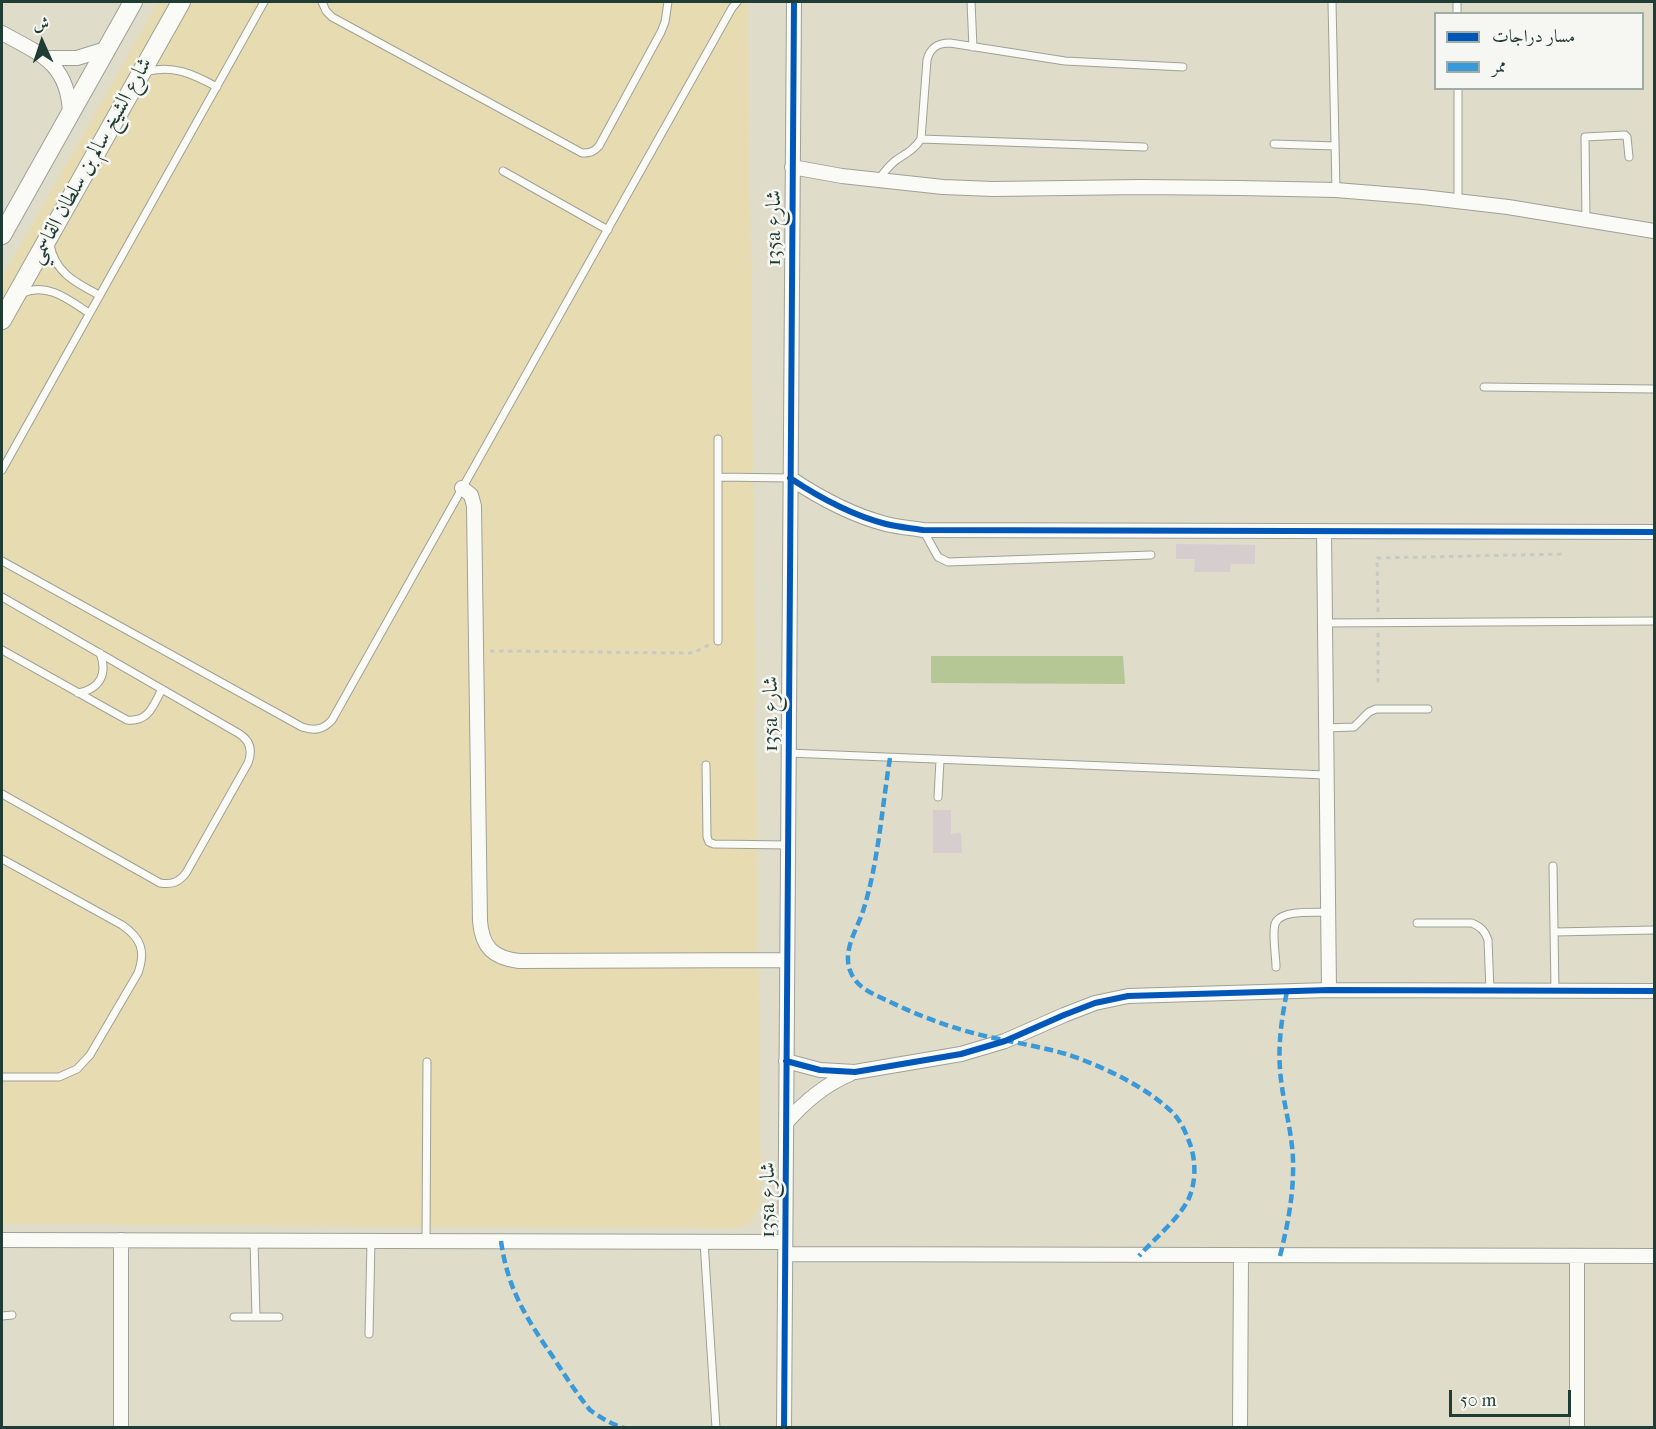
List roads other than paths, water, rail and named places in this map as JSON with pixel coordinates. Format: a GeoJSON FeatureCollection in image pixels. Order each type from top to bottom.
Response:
{"type":"FeatureCollection","features":[{"type":"Feature","properties":{"kind":"street","name":"شارع الشيخ سالم بن سلطان القاسمي"},"geometry":{"type":"LineString","coordinates":[[2,235],[133,2]]}},
{"type":"Feature","properties":{"kind":"street","name":"شارع الشيخ سالم بن سلطان القاسمي"},"geometry":{"type":"LineString","coordinates":[[2,320],[181,2]]}},
{"type":"Feature","properties":{"kind":"street","name":"135a شارع"},"geometry":{"type":"LineString","coordinates":[[784,1428],[794,2]]}},
{"type":"Feature","properties":{"kind":"street"},"geometry":{"type":"LineString","coordinates":[[2,33],[47,58],[58,70],[70,98],[70,113]]}},
{"type":"Feature","properties":{"kind":"street"},"geometry":{"type":"LineString","coordinates":[[47,58],[77,58],[106,49]]}},
{"type":"Feature","properties":{"kind":"street"},"geometry":{"type":"LineString","coordinates":[[792,167],[877,181],[942,187],[1336,190],[1508,207],[1654,231]]}},
{"type":"Feature","properties":{"kind":"street"},"geometry":{"type":"LineString","coordinates":[[790,478],[817,496],[852,513],[887,524],[923,530],[1654,532]]}},
{"type":"Feature","properties":{"kind":"street"},"geometry":{"type":"LineString","coordinates":[[462,488],[471,495],[474,506],[481,933],[486,945],[495,954],[519,961],[787,960]]}},
{"type":"Feature","properties":{"kind":"street"},"geometry":{"type":"LineString","coordinates":[[1324,532],[1329,990]]}},
{"type":"Feature","properties":{"kind":"street"},"geometry":{"type":"LineString","coordinates":[[786,1061],[820,1070],[855,1072],[961,1054],[1005,1041],[1095,1003],[1128,996],[1329,990],[1654,991]]}},
{"type":"Feature","properties":{"kind":"street"},"geometry":{"type":"LineString","coordinates":[[786,1123],[816,1092],[855,1072]]}},
{"type":"Feature","properties":{"kind":"street"},"geometry":{"type":"LineString","coordinates":[[2,1240],[704,1242],[785,1248],[1241,1256],[1654,1256]]}},
{"type":"Feature","properties":{"kind":"street"},"geometry":{"type":"LineString","coordinates":[[121,1240],[121,1428]]}},
{"type":"Feature","properties":{"kind":"street"},"geometry":{"type":"LineString","coordinates":[[1240,1428],[1241,1256]]}},
{"type":"Feature","properties":{"kind":"street"},"geometry":{"type":"LineString","coordinates":[[1576,1428],[1577,1256]]}},
{"type":"Feature","properties":{"kind":"lane"},"geometry":{"type":"LineString","coordinates":[[2,470],[264,2]]}},
{"type":"Feature","properties":{"kind":"lane"},"geometry":{"type":"LineString","coordinates":[[322,2],[332,17],[582,153],[594,151],[599,146],[661,32],[668,2]]}},
{"type":"Feature","properties":{"kind":"lane"},"geometry":{"type":"LineString","coordinates":[[2,561],[302,727],[310,730],[326,726],[332,720],[737,2]]}},
{"type":"Feature","properties":{"kind":"lane"},"geometry":{"type":"LineString","coordinates":[[970,2],[973,47]]}},
{"type":"Feature","properties":{"kind":"lane"},"geometry":{"type":"LineString","coordinates":[[1332,2],[1336,190]]}},
{"type":"Feature","properties":{"kind":"lane"},"geometry":{"type":"LineString","coordinates":[[877,181],[885,170],[915,148],[921,139],[927,60],[932,48],[938,44],[1077,62],[1183,67]]}},
{"type":"Feature","properties":{"kind":"lane"},"geometry":{"type":"LineString","coordinates":[[140,74],[168,68],[182,70],[217,87]]}},
{"type":"Feature","properties":{"kind":"lane"},"geometry":{"type":"LineString","coordinates":[[1458,90],[1458,201]]}},
{"type":"Feature","properties":{"kind":"lane"},"geometry":{"type":"LineString","coordinates":[[1586,220],[1585,137],[1588,135],[1625,135],[1628,139],[1629,157]]}},
{"type":"Feature","properties":{"kind":"lane"},"geometry":{"type":"LineString","coordinates":[[921,139],[1144,147]]}},
{"type":"Feature","properties":{"kind":"lane"},"geometry":{"type":"LineString","coordinates":[[1274,144],[1335,146]]}},
{"type":"Feature","properties":{"kind":"lane"},"geometry":{"type":"LineString","coordinates":[[502,171],[608,230]]}},
{"type":"Feature","properties":{"kind":"lane"},"geometry":{"type":"LineString","coordinates":[[49,237],[51,251],[57,265],[66,276],[99,296]]}},
{"type":"Feature","properties":{"kind":"lane"},"geometry":{"type":"LineString","coordinates":[[15,297],[27,291],[55,292],[90,313]]}},
{"type":"Feature","properties":{"kind":"lane"},"geometry":{"type":"LineString","coordinates":[[1484,387],[1654,388]]}},
{"type":"Feature","properties":{"kind":"lane"},"geometry":{"type":"LineString","coordinates":[[718,439],[718,640]]}},
{"type":"Feature","properties":{"kind":"lane"},"geometry":{"type":"LineString","coordinates":[[718,477],[790,478]]}},
{"type":"Feature","properties":{"kind":"lane"},"geometry":{"type":"LineString","coordinates":[[923,530],[938,557],[948,562],[1151,555]]}},
{"type":"Feature","properties":{"kind":"lane"},"geometry":{"type":"LineString","coordinates":[[2,597],[238,733],[249,742],[251,749],[248,763],[182,879],[175,883],[160,883],[2,794]]}},
{"type":"Feature","properties":{"kind":"lane"},"geometry":{"type":"LineString","coordinates":[[1324,623],[1654,621]]}},
{"type":"Feature","properties":{"kind":"lane"},"geometry":{"type":"LineString","coordinates":[[2,650],[127,720],[135,721],[148,714],[162,689]]}},
{"type":"Feature","properties":{"kind":"lane"},"geometry":{"type":"LineString","coordinates":[[78,693],[87,691],[101,679],[104,671],[100,653]]}},
{"type":"Feature","properties":{"kind":"lane"},"geometry":{"type":"LineString","coordinates":[[1326,728],[1354,727],[1369,712],[1376,709],[1428,709]]}},
{"type":"Feature","properties":{"kind":"lane"},"geometry":{"type":"LineString","coordinates":[[788,753],[1326,775]]}},
{"type":"Feature","properties":{"kind":"lane"},"geometry":{"type":"LineString","coordinates":[[938,797],[940,760]]}},
{"type":"Feature","properties":{"kind":"lane"},"geometry":{"type":"LineString","coordinates":[[706,765],[707,837],[709,842],[714,844],[788,844]]}},
{"type":"Feature","properties":{"kind":"lane"},"geometry":{"type":"LineString","coordinates":[[2,859],[122,925],[138,940],[142,951],[138,973],[90,1055],[77,1069],[59,1077],[2,1077]]}},
{"type":"Feature","properties":{"kind":"lane"},"geometry":{"type":"LineString","coordinates":[[1553,866],[1555,991]]}},
{"type":"Feature","properties":{"kind":"lane"},"geometry":{"type":"LineString","coordinates":[[1276,967],[1275,925],[1278,919],[1291,914],[1328,912]]}},
{"type":"Feature","properties":{"kind":"lane"},"geometry":{"type":"LineString","coordinates":[[1417,922],[1472,923],[1480,927],[1488,940],[1490,991]]}},
{"type":"Feature","properties":{"kind":"lane"},"geometry":{"type":"LineString","coordinates":[[1554,932],[1654,930]]}},
{"type":"Feature","properties":{"kind":"lane"},"geometry":{"type":"LineString","coordinates":[[426,1241],[427,1062]]}},
{"type":"Feature","properties":{"kind":"lane"},"geometry":{"type":"LineString","coordinates":[[254,1241],[256,1317]]}},
{"type":"Feature","properties":{"kind":"lane"},"geometry":{"type":"LineString","coordinates":[[369,1334],[371,1241]]}},
{"type":"Feature","properties":{"kind":"lane"},"geometry":{"type":"LineString","coordinates":[[704,1242],[716,1428]]}},
{"type":"Feature","properties":{"kind":"lane"},"geometry":{"type":"LineString","coordinates":[[2,1316],[12,1315]]}},
{"type":"Feature","properties":{"kind":"lane"},"geometry":{"type":"LineString","coordinates":[[234,1317],[279,1317]]}}]}
